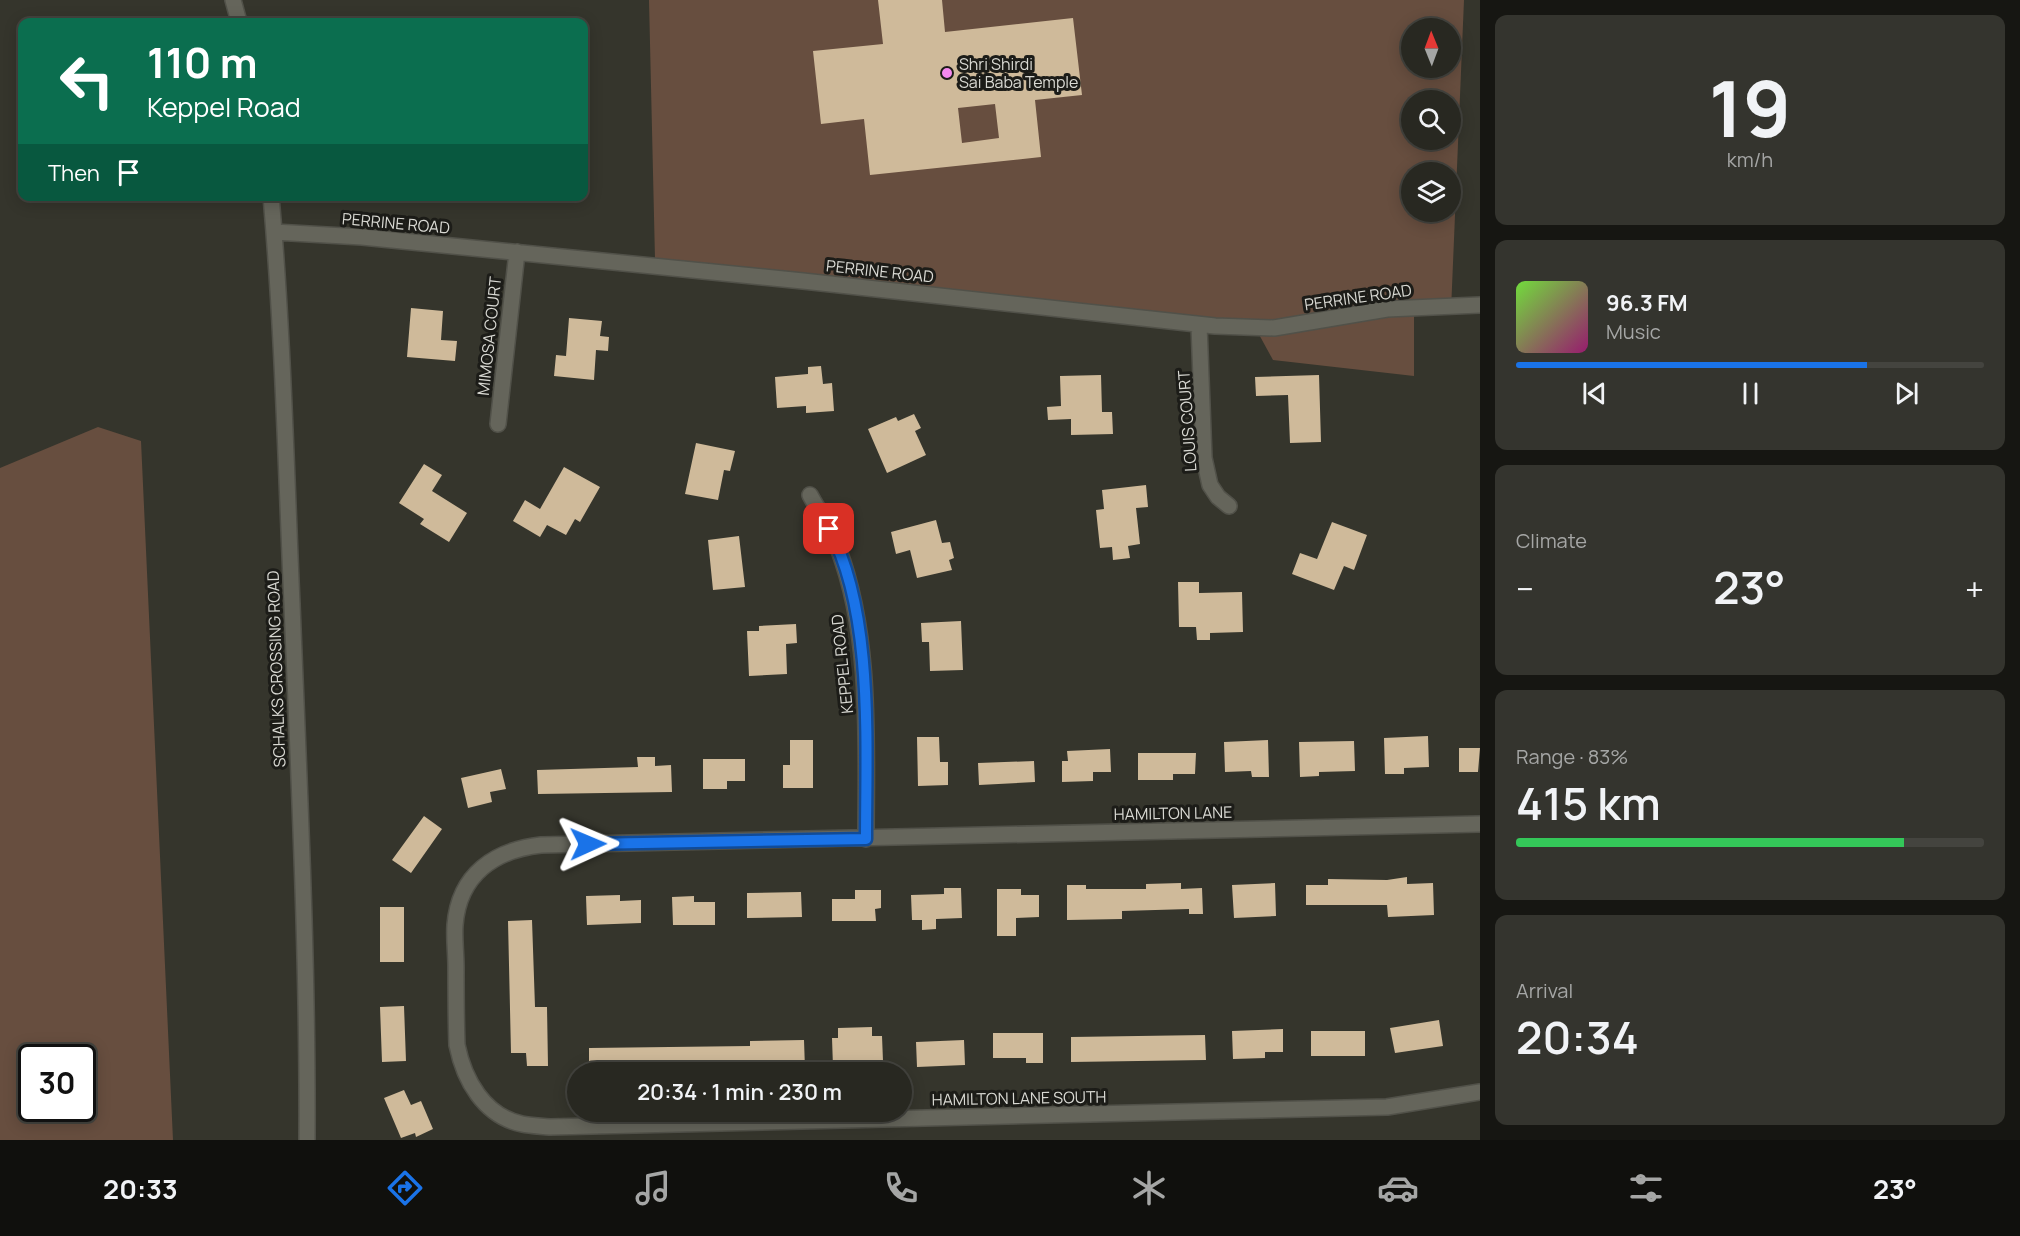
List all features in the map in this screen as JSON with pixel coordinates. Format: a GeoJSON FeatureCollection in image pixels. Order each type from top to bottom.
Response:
{"type":"FeatureCollection","features":[{"type":"Feature","properties":{"kind":"street"},"geometry":{"type":"LineString","coordinates":[[233,0],[238,18]]}},
{"type":"Feature","properties":{"kind":"street","name":"SCHALKS CROSSING ROAD"},"geometry":{"type":"LineString","coordinates":[[271,201],[278,279],[304,921],[307,1140]]}},
{"type":"Feature","properties":{"kind":"street","name":"PERRINE ROAD"},"geometry":{"type":"LineString","coordinates":[[274,232],[362,237],[517,252],[1199,325],[1274,328],[1387,309],[1480,305]]}},
{"type":"Feature","properties":{"kind":"street","name":"MIMOSA COURT"},"geometry":{"type":"LineString","coordinates":[[498,424],[517,252]]}},
{"type":"Feature","properties":{"kind":"street","name":"LOUIS COURT"},"geometry":{"type":"LineString","coordinates":[[1199,325],[1204,458],[1210,485],[1229,506]]}},
{"type":"Feature","properties":{"kind":"street","name":"KEPPEL ROAD"},"geometry":{"type":"LineString","coordinates":[[810,495],[838,546],[850,586],[860,643],[866,711],[866,839]]}},
{"type":"Feature","properties":{"kind":"street","name":"HAMILTON LANE"},"geometry":{"type":"LineString","coordinates":[[866,839],[1480,824]]}},
{"type":"Feature","properties":{"kind":"street","name":"HAMILTON LANE SOUTH"},"geometry":{"type":"LineString","coordinates":[[866,839],[542,845],[508,851],[494,859],[471,880],[461,901],[455,924],[457,1045],[468,1081],[482,1100],[499,1115],[521,1124],[550,1127],[1387,1107],[1480,1092]]}},
{"type":"Feature","properties":{"kind":"shaded area"},"geometry":{"type":"Polygon","coordinates":[[[649,0],[1464,0],[1461,72],[1461,18],[1401,18],[1401,78],[1461,78],[1460,90],[1401,90],[1401,150],[1458,150],[1457,162],[1401,162],[1401,222],[1455,222],[1451,311],[1414,313],[1414,376],[1273,360],[1256,329],[655,259],[649,0]]]}},
{"type":"Feature","properties":{"kind":"shaded area"},"geometry":{"type":"Polygon","coordinates":[[[98,427],[141,441],[173,1140],[0,1140],[0,468],[98,427]]]}},
{"type":"Feature","properties":{"kind":"building","name":"Shri Shirdi Sai Baba Temple"},"geometry":{"type":"Polygon","coordinates":[[[878,0],[942,0],[945,32],[1073,18],[1082,95],[1035,100],[1041,157],[870,175],[864,119],[821,124],[813,51],[883,44],[878,0]],[[995,104],[958,108],[962,143],[999,138],[995,104]]]}},
{"type":"Feature","properties":{"kind":"building"},"geometry":{"type":"Polygon","coordinates":[[[411,308],[443,311],[441,340],[457,341],[455,361],[407,357],[411,308]]]}},
{"type":"Feature","properties":{"kind":"building"},"geometry":{"type":"Polygon","coordinates":[[[569,318],[602,321],[600,336],[609,337],[608,351],[596,350],[594,380],[554,376],[556,355],[566,356],[569,318]]]}},
{"type":"Feature","properties":{"kind":"building"},"geometry":{"type":"Polygon","coordinates":[[[821,366],[823,384],[832,383],[834,411],[806,413],[806,406],[777,408],[775,377],[808,374],[808,367],[821,366]]]}},
{"type":"Feature","properties":{"kind":"building"},"geometry":{"type":"Polygon","coordinates":[[[1101,375],[1102,412],[1112,412],[1113,434],[1071,435],[1071,419],[1048,420],[1047,407],[1061,406],[1060,376],[1101,375]]]}},
{"type":"Feature","properties":{"kind":"building"},"geometry":{"type":"Polygon","coordinates":[[[1319,375],[1321,442],[1290,443],[1288,395],[1256,396],[1255,377],[1319,375]]]}},
{"type":"Feature","properties":{"kind":"building"},"geometry":{"type":"Polygon","coordinates":[[[914,414],[921,428],[915,431],[926,455],[887,473],[868,429],[896,417],[898,421],[914,414]]]}},
{"type":"Feature","properties":{"kind":"building"},"geometry":{"type":"Polygon","coordinates":[[[696,443],[735,451],[730,471],[724,470],[718,500],[685,494],[696,443]]]}},
{"type":"Feature","properties":{"kind":"building"},"geometry":{"type":"Polygon","coordinates":[[[424,464],[442,475],[432,491],[467,513],[449,542],[420,524],[424,519],[399,503],[424,464]]]}},
{"type":"Feature","properties":{"kind":"building"},"geometry":{"type":"Polygon","coordinates":[[[564,467],[600,487],[580,522],[575,519],[566,535],[547,525],[540,537],[513,521],[525,500],[540,509],[564,467]]]}},
{"type":"Feature","properties":{"kind":"building"},"geometry":{"type":"Polygon","coordinates":[[[1146,485],[1148,507],[1136,508],[1140,544],[1128,546],[1130,558],[1113,560],[1112,547],[1100,548],[1096,510],[1104,509],[1102,490],[1146,485]]]}},
{"type":"Feature","properties":{"kind":"building"},"geometry":{"type":"Polygon","coordinates":[[[936,520],[942,543],[950,542],[954,558],[949,560],[952,570],[917,578],[910,550],[896,554],[891,532],[936,520]]]}},
{"type":"Feature","properties":{"kind":"building"},"geometry":{"type":"Polygon","coordinates":[[[1332,522],[1367,535],[1354,570],[1344,566],[1334,590],[1292,574],[1300,553],[1317,559],[1332,522]]]}},
{"type":"Feature","properties":{"kind":"building"},"geometry":{"type":"Polygon","coordinates":[[[739,536],[745,587],[713,590],[708,540],[739,536]]]}},
{"type":"Feature","properties":{"kind":"building"},"geometry":{"type":"Polygon","coordinates":[[[1178,582],[1199,582],[1199,593],[1242,592],[1243,632],[1210,633],[1210,640],[1197,640],[1196,627],[1179,627],[1178,582]]]}},
{"type":"Feature","properties":{"kind":"building"},"geometry":{"type":"Polygon","coordinates":[[[961,621],[963,670],[930,671],[929,642],[922,642],[921,623],[961,621]]]}},
{"type":"Feature","properties":{"kind":"building"},"geometry":{"type":"Polygon","coordinates":[[[796,624],[797,643],[786,644],[787,674],[749,676],[747,631],[759,631],[759,626],[796,624]]]}},
{"type":"Feature","properties":{"kind":"building"},"geometry":{"type":"Polygon","coordinates":[[[1428,736],[1429,767],[1404,768],[1404,774],[1385,774],[1384,738],[1428,736]]]}},
{"type":"Feature","properties":{"kind":"building"},"geometry":{"type":"Polygon","coordinates":[[[917,737],[939,737],[940,762],[948,762],[948,785],[918,786],[917,737]]]}},
{"type":"Feature","properties":{"kind":"building"},"geometry":{"type":"Polygon","coordinates":[[[790,740],[813,740],[813,788],[783,788],[783,765],[790,765],[790,740]]]}},
{"type":"Feature","properties":{"kind":"building"},"geometry":{"type":"Polygon","coordinates":[[[1268,740],[1269,777],[1252,777],[1251,771],[1225,772],[1224,742],[1268,740]]]}},
{"type":"Feature","properties":{"kind":"building"},"geometry":{"type":"Polygon","coordinates":[[[1354,741],[1355,771],[1319,772],[1319,776],[1300,777],[1299,742],[1354,741]]]}},
{"type":"Feature","properties":{"kind":"building"},"geometry":{"type":"Polygon","coordinates":[[[1459,748],[1480,748],[1478,772],[1459,772],[1459,748]]]}},
{"type":"Feature","properties":{"kind":"building"},"geometry":{"type":"Polygon","coordinates":[[[1110,749],[1111,772],[1093,772],[1093,781],[1062,782],[1062,761],[1068,761],[1067,751],[1110,749]]]}},
{"type":"Feature","properties":{"kind":"building"},"geometry":{"type":"Polygon","coordinates":[[[1138,753],[1196,753],[1195,774],[1173,774],[1173,780],[1138,780],[1138,753]]]}},
{"type":"Feature","properties":{"kind":"building"},"geometry":{"type":"Polygon","coordinates":[[[637,757],[655,757],[655,766],[671,765],[672,792],[538,794],[537,770],[638,767],[637,757]]]}},
{"type":"Feature","properties":{"kind":"building"},"geometry":{"type":"Polygon","coordinates":[[[703,759],[745,759],[745,781],[727,781],[727,789],[703,789],[703,759]]]}},
{"type":"Feature","properties":{"kind":"building"},"geometry":{"type":"Polygon","coordinates":[[[1034,761],[1035,782],[979,785],[978,763],[1034,761]]]}},
{"type":"Feature","properties":{"kind":"building"},"geometry":{"type":"Polygon","coordinates":[[[501,769],[506,789],[490,792],[492,802],[468,808],[461,778],[501,769]]]}},
{"type":"Feature","properties":{"kind":"building"},"geometry":{"type":"Polygon","coordinates":[[[424,816],[442,829],[411,873],[392,860],[424,816]]]}},
{"type":"Feature","properties":{"kind":"building"},"geometry":{"type":"Polygon","coordinates":[[[1407,877],[1407,884],[1433,883],[1434,915],[1388,917],[1387,905],[1306,905],[1306,885],[1328,885],[1328,879],[1387,880],[1407,877]]]}},
{"type":"Feature","properties":{"kind":"building"},"geometry":{"type":"Polygon","coordinates":[[[1181,883],[1181,889],[1202,888],[1203,914],[1189,914],[1189,909],[1122,911],[1122,919],[1067,920],[1067,885],[1086,885],[1086,889],[1146,889],[1146,884],[1181,883]]]}},
{"type":"Feature","properties":{"kind":"building"},"geometry":{"type":"Polygon","coordinates":[[[1275,883],[1276,916],[1234,918],[1232,885],[1275,883]]]}},
{"type":"Feature","properties":{"kind":"building"},"geometry":{"type":"Polygon","coordinates":[[[944,888],[961,888],[962,918],[936,919],[936,929],[922,930],[922,920],[912,920],[911,895],[944,894],[944,888]]]}},
{"type":"Feature","properties":{"kind":"building"},"geometry":{"type":"Polygon","coordinates":[[[997,889],[1021,889],[1021,895],[1039,895],[1039,917],[1016,918],[1016,936],[997,936],[997,889]]]}},
{"type":"Feature","properties":{"kind":"building"},"geometry":{"type":"Polygon","coordinates":[[[855,890],[881,890],[881,908],[875,909],[876,921],[832,921],[832,899],[855,899],[855,890]]]}},
{"type":"Feature","properties":{"kind":"building"},"geometry":{"type":"Polygon","coordinates":[[[801,892],[802,917],[747,918],[747,893],[801,892]]]}},
{"type":"Feature","properties":{"kind":"building"},"geometry":{"type":"Polygon","coordinates":[[[620,895],[620,901],[641,900],[641,923],[587,925],[586,896],[620,895]]]}},
{"type":"Feature","properties":{"kind":"building"},"geometry":{"type":"Polygon","coordinates":[[[694,896],[694,902],[715,902],[715,925],[673,925],[672,897],[694,896]]]}},
{"type":"Feature","properties":{"kind":"building"},"geometry":{"type":"Polygon","coordinates":[[[380,907],[404,907],[404,962],[380,962],[380,907]]]}},
{"type":"Feature","properties":{"kind":"building"},"geometry":{"type":"Polygon","coordinates":[[[532,920],[535,1007],[547,1007],[548,1066],[527,1066],[526,1053],[511,1053],[508,921],[532,920]]]}},
{"type":"Feature","properties":{"kind":"building"},"geometry":{"type":"Polygon","coordinates":[[[404,1006],[406,1061],[382,1062],[380,1007],[404,1006]]]}},
{"type":"Feature","properties":{"kind":"building"},"geometry":{"type":"Polygon","coordinates":[[[1439,1020],[1443,1046],[1395,1053],[1390,1028],[1439,1020]]]}},
{"type":"Feature","properties":{"kind":"building"},"geometry":{"type":"Polygon","coordinates":[[[872,1027],[872,1036],[882,1036],[883,1061],[833,1062],[832,1038],[838,1038],[838,1028],[872,1027]]]}},
{"type":"Feature","properties":{"kind":"building"},"geometry":{"type":"Polygon","coordinates":[[[1283,1029],[1283,1052],[1265,1052],[1265,1058],[1233,1059],[1232,1031],[1283,1029]]]}},
{"type":"Feature","properties":{"kind":"building"},"geometry":{"type":"Polygon","coordinates":[[[1311,1031],[1365,1031],[1365,1056],[1311,1056],[1311,1031]]]}},
{"type":"Feature","properties":{"kind":"building"},"geometry":{"type":"Polygon","coordinates":[[[993,1033],[1043,1033],[1043,1063],[1026,1063],[1026,1058],[993,1058],[993,1033]]]}},
{"type":"Feature","properties":{"kind":"building"},"geometry":{"type":"Polygon","coordinates":[[[1205,1035],[1206,1060],[1071,1062],[1071,1037],[1205,1035]]]}},
{"type":"Feature","properties":{"kind":"building"},"geometry":{"type":"Polygon","coordinates":[[[804,1040],[805,1062],[589,1062],[589,1048],[750,1046],[750,1041],[804,1040]]]}},
{"type":"Feature","properties":{"kind":"building"},"geometry":{"type":"Polygon","coordinates":[[[964,1040],[965,1065],[917,1067],[916,1042],[964,1040]]]}},
{"type":"Feature","properties":{"kind":"building"},"geometry":{"type":"Polygon","coordinates":[[[404,1090],[411,1105],[421,1101],[433,1129],[416,1137],[415,1133],[401,1138],[384,1098],[404,1090]]]}},
{"type":"Feature","properties":{"kind":"place","name":"Shri Shirdi Sai Baba Temple"},"geometry":{"type":"Point","coordinates":[947,73]}},
{"type":"Feature","properties":{"kind":"route"},"geometry":{"type":"LineString","coordinates":[[588,844],[866,839],[866,711],[860,643],[850,586],[838,546],[829,529]]}}]}
